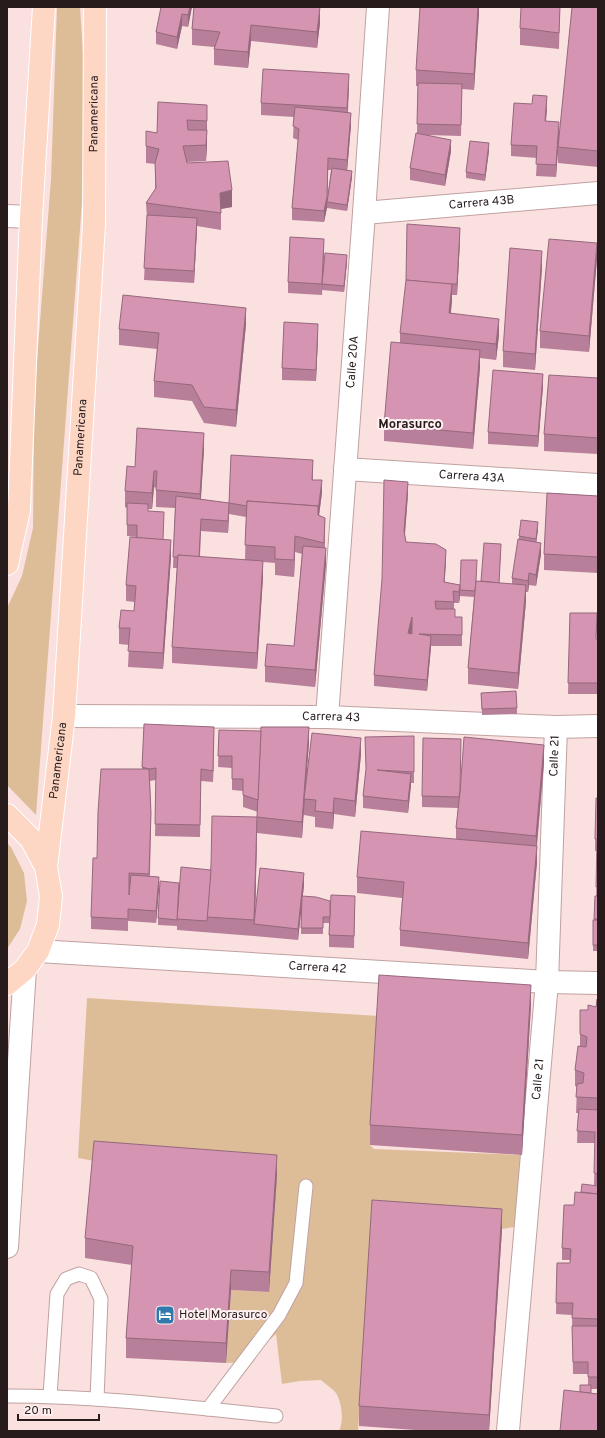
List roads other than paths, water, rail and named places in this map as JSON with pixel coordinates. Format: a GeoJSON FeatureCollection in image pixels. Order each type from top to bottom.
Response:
{"type":"FeatureCollection","features":[{"type":"Feature","properties":{"kind":"main road"},"geometry":{"type":"LineString","coordinates":[[7,564],[19,510],[31,217],[44,7]]}},
{"type":"Feature","properties":{"kind":"main road","name":"Panamericana"},"geometry":{"type":"LineString","coordinates":[[46,867],[64,716],[94,224],[95,7]]}},
{"type":"Feature","properties":{"kind":"main road"},"geometry":{"type":"LineString","coordinates":[[7,815],[32,839],[46,867],[51,896],[48,925],[32,960],[7,984]]}},
{"type":"Feature","properties":{"kind":"street","name":"Calle 20A"},"geometry":{"type":"LineString","coordinates":[[326,717],[378,7]]}},
{"type":"Feature","properties":{"kind":"street","name":"Carrera 43B"},"geometry":{"type":"LineString","coordinates":[[364,213],[598,193]]}},
{"type":"Feature","properties":{"kind":"street"},"geometry":{"type":"LineString","coordinates":[[7,216],[31,217]]}},
{"type":"Feature","properties":{"kind":"street","name":"Carrera 43A"},"geometry":{"type":"LineString","coordinates":[[345,468],[598,485]]}},
{"type":"Feature","properties":{"kind":"street","name":"Carrera 43"},"geometry":{"type":"LineString","coordinates":[[64,716],[326,717],[556,727],[598,726]]}},
{"type":"Feature","properties":{"kind":"street","name":"Calle 21"},"geometry":{"type":"LineString","coordinates":[[508,1431],[547,982],[556,727]]}},
{"type":"Feature","properties":{"kind":"street"},"geometry":{"type":"LineString","coordinates":[[7,1247],[32,960]]}},
{"type":"Feature","properties":{"kind":"street","name":"Carrera 42"},"geometry":{"type":"LineString","coordinates":[[32,960],[598,983]]}},
{"type":"Feature","properties":{"kind":"lane"},"geometry":{"type":"LineString","coordinates":[[208,1409],[279,1315],[296,1283],[306,1186]]}},
{"type":"Feature","properties":{"kind":"lane"},"geometry":{"type":"LineString","coordinates":[[50,1396],[57,1294],[66,1279],[79,1274],[92,1278],[101,1299],[97,1399]]}},
{"type":"Feature","properties":{"kind":"lane"},"geometry":{"type":"LineString","coordinates":[[7,1396],[50,1396],[97,1399],[276,1416]]}},
{"type":"Feature","properties":{"kind":"place","name":"Hotel Morasurco"},"geometry":{"type":"Point","coordinates":[165,1315]}},
{"type":"Feature","properties":{"kind":"district","name":"Morasurco"},"geometry":{"type":"Point","coordinates":[410,425]}}]}
